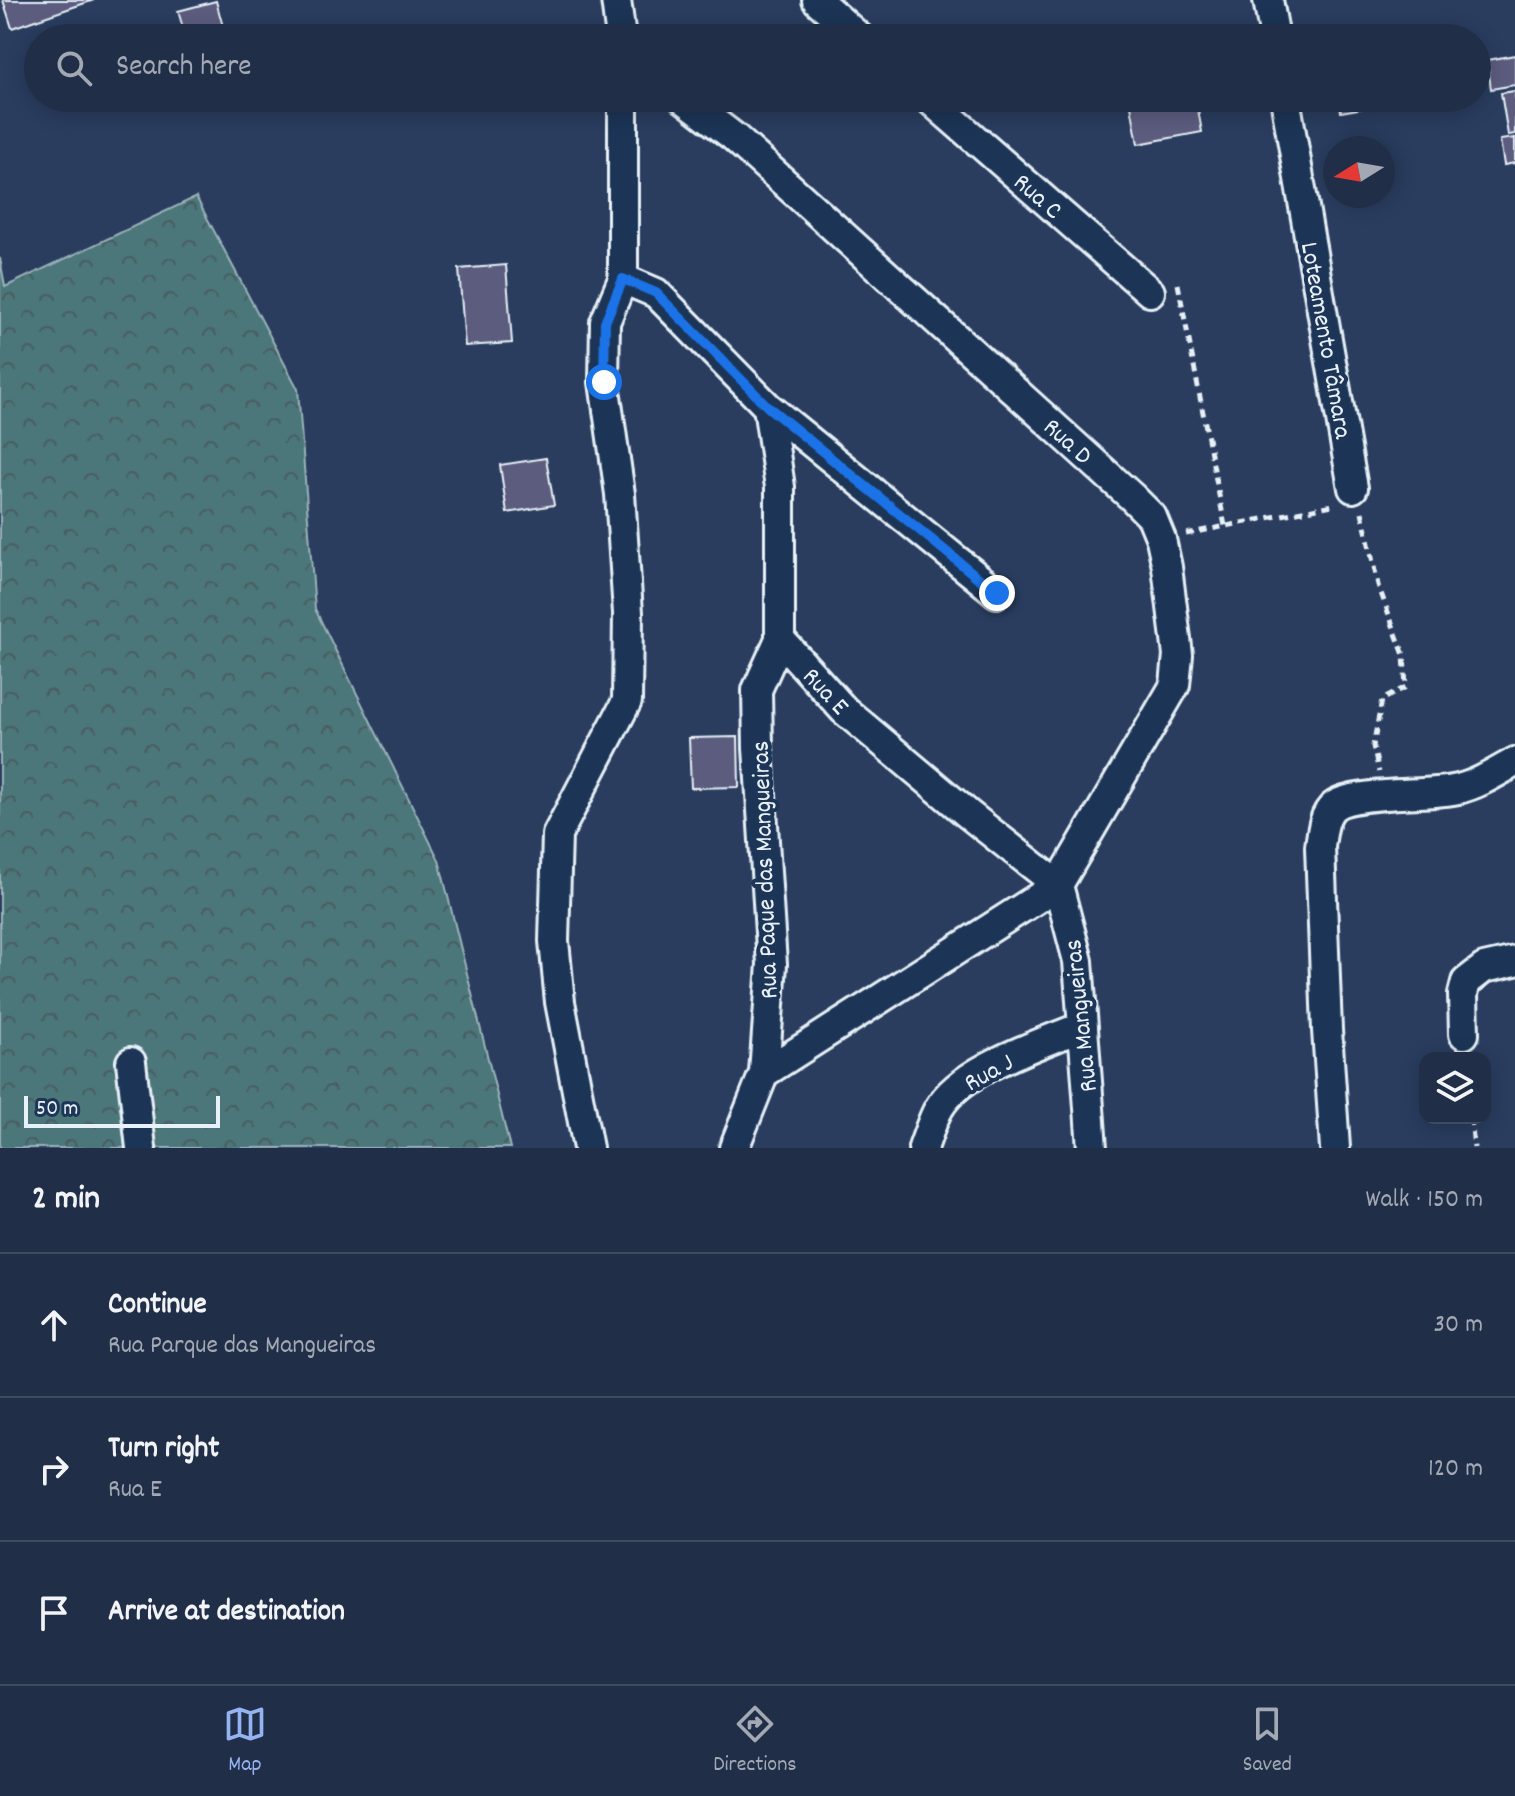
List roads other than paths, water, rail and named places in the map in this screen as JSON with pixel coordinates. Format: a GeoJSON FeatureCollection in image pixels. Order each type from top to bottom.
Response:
{"type":"FeatureCollection","features":[{"type":"Feature","properties":{"kind":"street"},"geometry":{"type":"LineString","coordinates":[[616,0],[619,24]]}},
{"type":"Feature","properties":{"kind":"street"},"geometry":{"type":"LineString","coordinates":[[817,0],[844,24]]}},
{"type":"Feature","properties":{"kind":"street"},"geometry":{"type":"LineString","coordinates":[[1268,0],[1272,24]]}},
{"type":"Feature","properties":{"kind":"street"},"geometry":{"type":"LineString","coordinates":[[588,1148],[560,1002],[554,941],[557,835],[627,701],[628,613],[620,494],[604,382],[605,322],[623,279],[623,112]]}},
{"type":"Feature","properties":{"kind":"street","name":"Rua D"},"geometry":{"type":"LineString","coordinates":[[701,112],[734,137],[1152,517],[1167,567],[1178,655],[1175,685],[1058,885]]}},
{"type":"Feature","properties":{"kind":"street","name":"Rua C"},"geometry":{"type":"LineString","coordinates":[[944,112],[1150,292]]}},
{"type":"Feature","properties":{"kind":"street","name":"Loteamento Tâmara"},"geometry":{"type":"LineString","coordinates":[[1288,112],[1356,494]]}},
{"type":"Feature","properties":{"kind":"street"},"geometry":{"type":"LineString","coordinates":[[623,279],[656,293],[768,407],[997,593]]}},
{"type":"Feature","properties":{"kind":"street"},"geometry":{"type":"LineString","coordinates":[[768,407],[780,487],[780,639]]}},
{"type":"Feature","properties":{"kind":"street","name":"Rua E"},"geometry":{"type":"LineString","coordinates":[[780,639],[844,710],[1058,885]]}},
{"type":"Feature","properties":{"kind":"street","name":"Rua Paque das Mangueiras"},"geometry":{"type":"LineString","coordinates":[[734,1148],[764,1073],[772,964],[757,690],[780,639]]}},
{"type":"Feature","properties":{"kind":"street"},"geometry":{"type":"LineString","coordinates":[[1335,1148],[1320,847],[1326,817],[1333,806],[1357,799],[1459,789],[1515,762]]}},
{"type":"Feature","properties":{"kind":"street"},"geometry":{"type":"LineString","coordinates":[[764,1073],[1058,885]]}},
{"type":"Feature","properties":{"kind":"street","name":"Rua Mangueiras"},"geometry":{"type":"LineString","coordinates":[[1058,885],[1078,961],[1092,1148]]}},
{"type":"Feature","properties":{"kind":"street"},"geometry":{"type":"LineString","coordinates":[[1464,1034],[1463,994],[1466,982],[1484,968],[1515,961]]}},
{"type":"Feature","properties":{"kind":"street","name":"Rua J"},"geometry":{"type":"LineString","coordinates":[[923,1148],[939,1108],[952,1091],[967,1079],[987,1067],[1083,1026]]}},
{"type":"Feature","properties":{"kind":"street"},"geometry":{"type":"LineString","coordinates":[[131,1062],[141,1148]]}}]}
